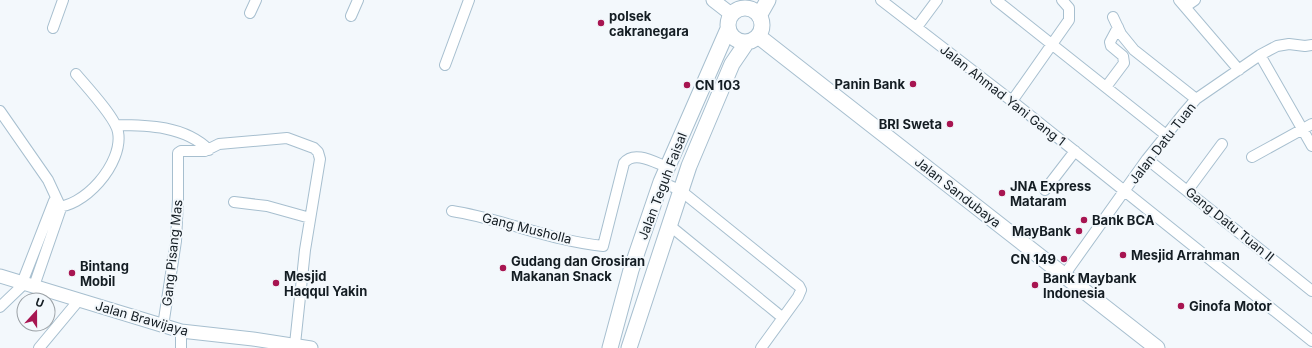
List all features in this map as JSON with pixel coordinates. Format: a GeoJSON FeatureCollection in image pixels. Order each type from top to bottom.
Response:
{"type":"FeatureCollection","features":[{"type":"Feature","properties":{"kind":"highway"},"geometry":{"type":"LineString","coordinates":[[755,8],[762,24],[753,39],[737,40],[731,35],[730,22],[740,8],[755,8],[768,0]]}},
{"type":"Feature","properties":{"kind":"highway","name":"Jalan Teguh Faisal"},"geometry":{"type":"LineString","coordinates":[[610,348],[631,270],[660,182],[730,22]]}},
{"type":"Feature","properties":{"kind":"highway","name":"Jalan Teguh Faisal"},"geometry":{"type":"LineString","coordinates":[[629,348],[680,190],[732,64],[753,39]]}},
{"type":"Feature","properties":{"kind":"highway","name":"Jalan Sandubaya"},"geometry":{"type":"LineString","coordinates":[[753,39],[1065,274],[1157,348]]}},
{"type":"Feature","properties":{"kind":"highway"},"geometry":{"type":"LineString","coordinates":[[631,270],[651,278]]}},
{"type":"Feature","properties":{"kind":"main road"},"geometry":{"type":"LineString","coordinates":[[713,0],[730,22]]}},
{"type":"Feature","properties":{"kind":"main road","name":"Jalan Brawijaya"},"geometry":{"type":"LineString","coordinates":[[0,276],[181,331],[295,344],[311,348]]}},
{"type":"Feature","properties":{"kind":"street"},"geometry":{"type":"LineString","coordinates":[[53,28],[63,0]]}},
{"type":"Feature","properties":{"kind":"street"},"geometry":{"type":"LineString","coordinates":[[250,13],[256,0]]}},
{"type":"Feature","properties":{"kind":"street"},"geometry":{"type":"LineString","coordinates":[[351,16],[358,0]]}},
{"type":"Feature","properties":{"kind":"street"},"geometry":{"type":"LineString","coordinates":[[446,65],[470,0]]}},
{"type":"Feature","properties":{"kind":"street","name":"Jalan Ahmad Yani Gang 1"},"geometry":{"type":"LineString","coordinates":[[881,0],[1075,150],[1312,341]]}},
{"type":"Feature","properties":{"kind":"street"},"geometry":{"type":"LineString","coordinates":[[917,27],[937,0]]}},
{"type":"Feature","properties":{"kind":"street"},"geometry":{"type":"LineString","coordinates":[[996,0],[1166,135]]}},
{"type":"Feature","properties":{"kind":"street"},"geometry":{"type":"LineString","coordinates":[[1012,101],[1068,23],[1070,15],[1068,6],[1062,0]]}},
{"type":"Feature","properties":{"kind":"street"},"geometry":{"type":"LineString","coordinates":[[1195,0],[1182,3],[1239,70]]}},
{"type":"Feature","properties":{"kind":"street"},"geometry":{"type":"LineString","coordinates":[[1113,17],[1134,50],[1196,99]]}},
{"type":"Feature","properties":{"kind":"street"},"geometry":{"type":"LineString","coordinates":[[1106,87],[1124,63],[1122,56],[1111,46],[1110,42],[1118,27]]}},
{"type":"Feature","properties":{"kind":"street","name":"Jalan Datu Tuan"},"geometry":{"type":"LineString","coordinates":[[1065,274],[1147,159],[1196,99],[1260,55],[1284,45],[1312,45]]}},
{"type":"Feature","properties":{"kind":"street"},"geometry":{"type":"LineString","coordinates":[[1260,55],[1312,146]]}},
{"type":"Feature","properties":{"kind":"street"},"geometry":{"type":"LineString","coordinates":[[56,207],[83,195],[95,186],[111,169],[116,154],[118,138],[116,125],[76,74]]}},
{"type":"Feature","properties":{"kind":"street"},"geometry":{"type":"LineString","coordinates":[[0,111],[48,180],[57,196],[56,207],[27,284],[0,306]]}},
{"type":"Feature","properties":{"kind":"street"},"geometry":{"type":"LineString","coordinates":[[1252,157],[1312,124]]}},
{"type":"Feature","properties":{"kind":"street"},"geometry":{"type":"LineString","coordinates":[[116,125],[146,125],[174,131],[192,136],[209,150],[219,144],[287,138],[314,148],[318,152],[320,159],[301,281],[295,344]]}},
{"type":"Feature","properties":{"kind":"street"},"geometry":{"type":"LineString","coordinates":[[1188,190],[1222,144]]}},
{"type":"Feature","properties":{"kind":"street","name":"Gang Pisang Mas"},"geometry":{"type":"LineString","coordinates":[[163,326],[176,241],[178,152],[181,150],[209,150]]}},
{"type":"Feature","properties":{"kind":"street"},"geometry":{"type":"LineString","coordinates":[[1045,190],[1075,150]]}},
{"type":"Feature","properties":{"kind":"street","name":"Gang Musholla"},"geometry":{"type":"LineString","coordinates":[[452,211],[502,222],[555,237],[601,246],[604,245],[624,163],[628,158],[632,156],[639,157],[667,167]]}},
{"type":"Feature","properties":{"kind":"street","name":"Gang Datu Tuan II"},"geometry":{"type":"LineString","coordinates":[[1147,159],[1188,190],[1312,291]]}},
{"type":"Feature","properties":{"kind":"street"},"geometry":{"type":"LineString","coordinates":[[660,182],[680,190],[798,284],[801,290],[799,295],[761,348]]}},
{"type":"Feature","properties":{"kind":"street"},"geometry":{"type":"LineString","coordinates":[[234,202],[267,206],[310,218]]}},
{"type":"Feature","properties":{"kind":"street"},"geometry":{"type":"LineString","coordinates":[[669,225],[782,318]]}},
{"type":"Feature","properties":{"kind":"street"},"geometry":{"type":"LineString","coordinates":[[39,348],[79,300]]}},
{"type":"Feature","properties":{"kind":"street"},"geometry":{"type":"LineString","coordinates":[[181,331],[181,348]]}},
{"type":"Feature","properties":{"kind":"place","name":"polsek cakranegara"},"geometry":{"type":"Point","coordinates":[601,23]}},
{"type":"Feature","properties":{"kind":"place","name":"Panin Bank"},"geometry":{"type":"Point","coordinates":[913,84]}},
{"type":"Feature","properties":{"kind":"place","name":"CN 103"},"geometry":{"type":"Point","coordinates":[687,85]}},
{"type":"Feature","properties":{"kind":"place","name":"BRI Sweta"},"geometry":{"type":"Point","coordinates":[950,124]}},
{"type":"Feature","properties":{"kind":"place","name":"JNA Express Mataram"},"geometry":{"type":"Point","coordinates":[1002,193]}},
{"type":"Feature","properties":{"kind":"place","name":"Bank BCA"},"geometry":{"type":"Point","coordinates":[1084,220]}},
{"type":"Feature","properties":{"kind":"place","name":"MayBank"},"geometry":{"type":"Point","coordinates":[1079,231]}},
{"type":"Feature","properties":{"kind":"place","name":"Mesjid Arrahman"},"geometry":{"type":"Point","coordinates":[1123,255]}},
{"type":"Feature","properties":{"kind":"place","name":"CN 149"},"geometry":{"type":"Point","coordinates":[1064,259]}},
{"type":"Feature","properties":{"kind":"place","name":"Gudang dan Grosiran Makanan Snack"},"geometry":{"type":"Point","coordinates":[503,268]}},
{"type":"Feature","properties":{"kind":"place","name":"Bintang Mobil"},"geometry":{"type":"Point","coordinates":[72,273]}},
{"type":"Feature","properties":{"kind":"place","name":"Mesjid Haqqul Yakin"},"geometry":{"type":"Point","coordinates":[276,283]}},
{"type":"Feature","properties":{"kind":"place","name":"Bank Maybank Indonesia"},"geometry":{"type":"Point","coordinates":[1035,285]}},
{"type":"Feature","properties":{"kind":"place","name":"Ginofa Motor"},"geometry":{"type":"Point","coordinates":[1181,306]}}]}
